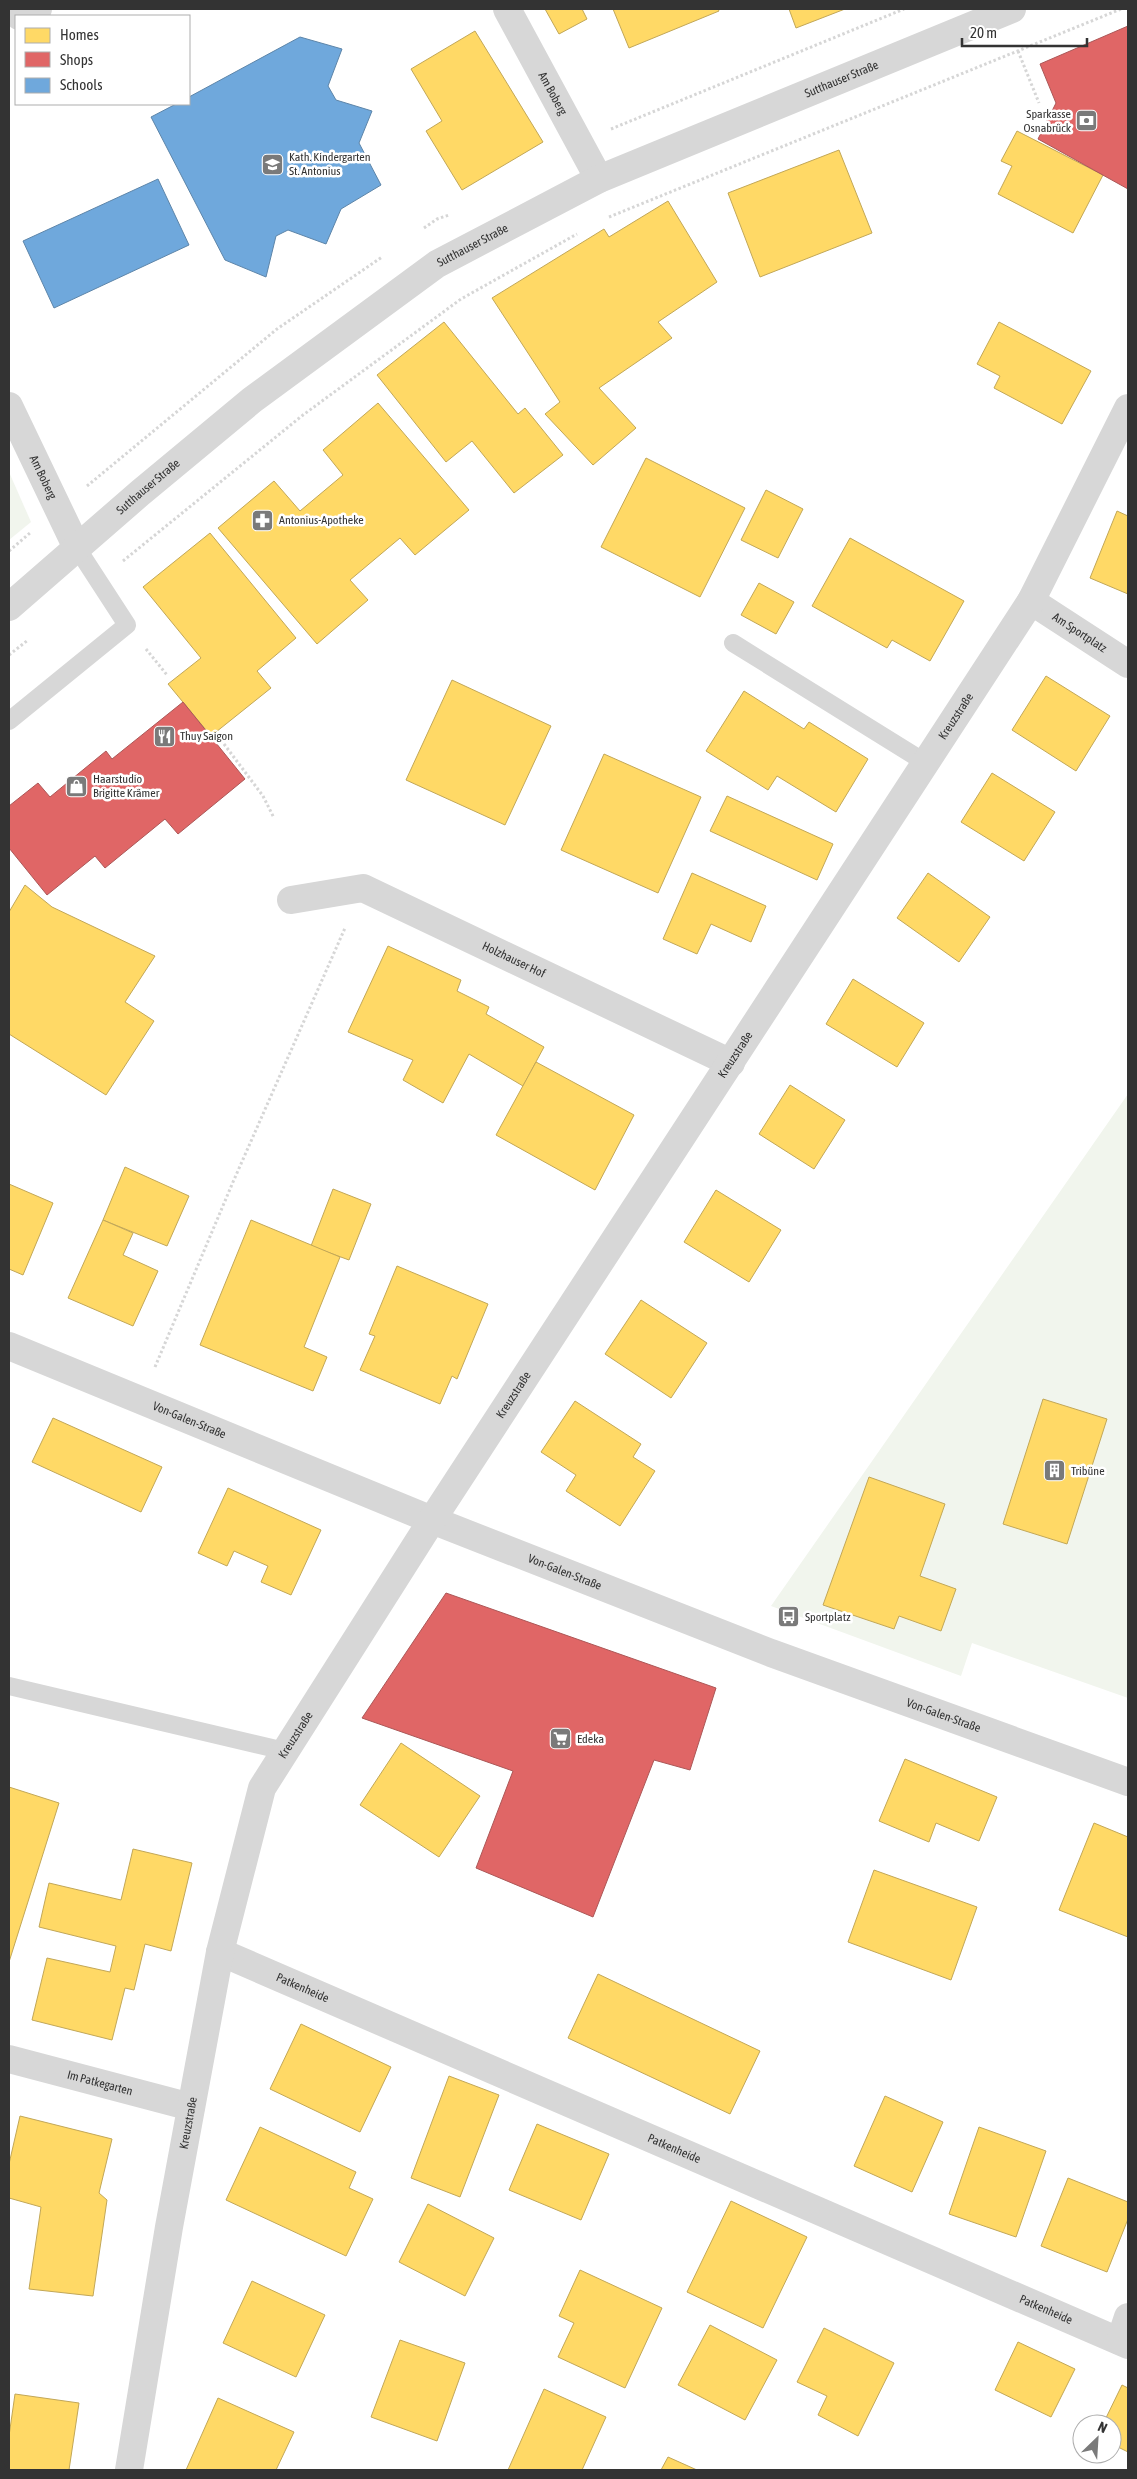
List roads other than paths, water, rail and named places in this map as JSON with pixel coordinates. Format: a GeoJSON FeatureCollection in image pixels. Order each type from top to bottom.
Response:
{"type":"FeatureCollection","features":[{"type":"Feature","properties":{"kind":"street"},"geometry":{"type":"LineString","coordinates":[[23,15],[38,9]]}},
{"type":"Feature","properties":{"kind":"street","name":"Am Boberg"},"geometry":{"type":"LineString","coordinates":[[507,9],[599,178]]}},
{"type":"Feature","properties":{"kind":"street","name":"Sutthauser Straße"},"geometry":{"type":"LineString","coordinates":[[9,607],[252,400],[437,264],[599,178],[1012,9]]}},
{"type":"Feature","properties":{"kind":"street","name":"Am Boberg"},"geometry":{"type":"LineString","coordinates":[[9,406],[77,548]]}},
{"type":"Feature","properties":{"kind":"street","name":"Kreuzstraße"},"geometry":{"type":"LineString","coordinates":[[129,2470],[169,2227],[220,1952],[262,1788],[432,1520],[1031,601],[1128,408]]}},
{"type":"Feature","properties":{"kind":"street","name":"Am Sportplatz"},"geometry":{"type":"LineString","coordinates":[[1031,601],[1128,664]]}},
{"type":"Feature","properties":{"kind":"street","name":"Holzhauser Hof"},"geometry":{"type":"LineString","coordinates":[[291,900],[363,888],[730,1063]]}},
{"type":"Feature","properties":{"kind":"street","name":"Von-Galen-Straße"},"geometry":{"type":"LineString","coordinates":[[9,1346],[432,1520],[771,1653],[1128,1782]]}},
{"type":"Feature","properties":{"kind":"street","name":"Patkenheide"},"geometry":{"type":"LineString","coordinates":[[220,1952],[1125,2334]]}},
{"type":"Feature","properties":{"kind":"street","name":"Im Patkegarten"},"geometry":{"type":"LineString","coordinates":[[9,2059],[191,2107]]}},
{"type":"Feature","properties":{"kind":"lane"},"geometry":{"type":"LineString","coordinates":[[9,721],[127,625],[77,548]]}},
{"type":"Feature","properties":{"kind":"lane"},"geometry":{"type":"LineString","coordinates":[[732,642],[926,763]]}},
{"type":"Feature","properties":{"kind":"lane"},"geometry":{"type":"LineString","coordinates":[[9,1686],[285,1751]]}},
{"type":"Feature","properties":{"kind":"place","name":"Sparkasse Osnabrück"},"geometry":{"type":"Point","coordinates":[1087,121]}},
{"type":"Feature","properties":{"kind":"place","name":"Kath. Kindergarten St. Antonius"},"geometry":{"type":"Point","coordinates":[273,164]}},
{"type":"Feature","properties":{"kind":"place","name":"Antonius-Apotheke"},"geometry":{"type":"Point","coordinates":[263,520]}},
{"type":"Feature","properties":{"kind":"place","name":"Thuy Saigon"},"geometry":{"type":"Point","coordinates":[164,736]}},
{"type":"Feature","properties":{"kind":"place","name":"Haarstudio Brigitte Krämer"},"geometry":{"type":"Point","coordinates":[77,786]}},
{"type":"Feature","properties":{"kind":"place","name":"Tribüne"},"geometry":{"type":"Point","coordinates":[1055,1471]}},
{"type":"Feature","properties":{"kind":"place","name":"Sportplatz"},"geometry":{"type":"Point","coordinates":[789,1617]}},
{"type":"Feature","properties":{"kind":"place","name":"Edeka"},"geometry":{"type":"Point","coordinates":[561,1739]}}]}
